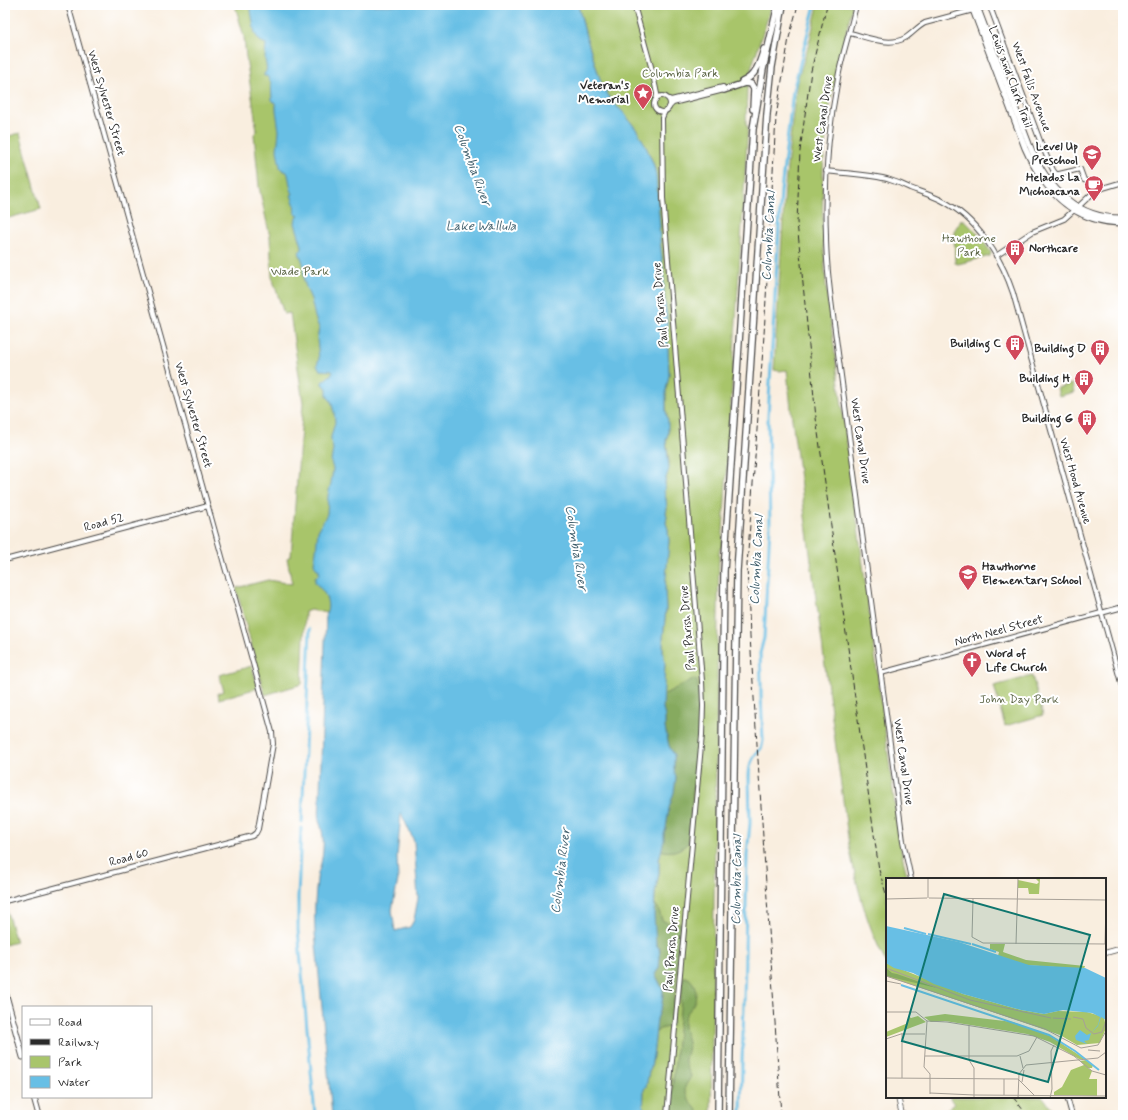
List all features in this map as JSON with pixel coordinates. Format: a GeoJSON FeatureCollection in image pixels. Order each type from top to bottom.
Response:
{"type":"FeatureCollection","features":[{"type":"Feature","properties":{"kind":"highway"},"geometry":{"type":"LineString","coordinates":[[723,88],[745,81],[755,72],[761,60],[778,5]]}},
{"type":"Feature","properties":{"kind":"highway"},"geometry":{"type":"LineString","coordinates":[[718,1115],[724,571],[753,129],[763,69],[778,5]]}},
{"type":"Feature","properties":{"kind":"highway"},"geometry":{"type":"LineString","coordinates":[[729,1115],[737,571],[767,114],[772,67],[783,5]]}},
{"type":"Feature","properties":{"kind":"highway"},"geometry":{"type":"LineString","coordinates":[[723,88],[747,82],[752,85],[754,89],[748,166],[748,207]]}},
{"type":"Feature","properties":{"kind":"main road","name":"Lewis and Clark Trail"},"geometry":{"type":"LineString","coordinates":[[975,7],[1036,160],[1055,188],[1076,209]]}},
{"type":"Feature","properties":{"kind":"main road"},"geometry":{"type":"LineString","coordinates":[[1076,209],[1103,216],[1123,218]]}},
{"type":"Feature","properties":{"kind":"main road"},"geometry":{"type":"LineString","coordinates":[[1076,209],[1085,216],[1096,220],[1123,223]]}},
{"type":"Feature","properties":{"kind":"main road"},"geometry":{"type":"LineString","coordinates":[[1106,953],[1123,948]]}},
{"type":"Feature","properties":{"kind":"main road"},"geometry":{"type":"LineString","coordinates":[[5,992],[22,1053]]}},
{"type":"Feature","properties":{"kind":"main road"},"geometry":{"type":"LineString","coordinates":[[34,1098],[39,1115]]}},
{"type":"Feature","properties":{"kind":"main road"},"geometry":{"type":"LineString","coordinates":[[898,1098],[902,1115]]}},
{"type":"Feature","properties":{"kind":"street","name":"West Sylvester Street"},"geometry":{"type":"LineString","coordinates":[[68,5],[272,732],[273,744],[258,829],[256,832]]}},
{"type":"Feature","properties":{"kind":"street"},"geometry":{"type":"LineString","coordinates":[[634,5],[652,70],[657,94],[654,104],[656,109],[661,112],[665,111],[673,103],[723,88]]}},
{"type":"Feature","properties":{"kind":"street","name":"West Canal Drive"},"geometry":{"type":"LineString","coordinates":[[856,5],[838,77],[831,121],[826,171],[826,237],[829,283],[903,841],[911,878]]}},
{"type":"Feature","properties":{"kind":"street"},"geometry":{"type":"LineString","coordinates":[[850,33],[886,42],[895,42],[906,38],[925,23],[975,7],[989,5]]}},
{"type":"Feature","properties":{"kind":"street","name":"West Falls Avenue"},"geometry":{"type":"LineString","coordinates":[[989,5],[1052,169],[1057,174],[1080,169],[1084,180],[1102,188]]}},
{"type":"Feature","properties":{"kind":"street"},"geometry":{"type":"LineString","coordinates":[[652,70],[660,92],[670,102],[669,107]]}},
{"type":"Feature","properties":{"kind":"street"},"geometry":{"type":"LineString","coordinates":[[656,100],[659,97],[671,100],[723,88]]}},
{"type":"Feature","properties":{"kind":"street","name":"Paul Parish Drive"},"geometry":{"type":"LineString","coordinates":[[656,109],[659,116],[662,138]]}},
{"type":"Feature","properties":{"kind":"street","name":"Paul Parish Drive"},"geometry":{"type":"LineString","coordinates":[[665,111],[662,117],[663,198],[703,706],[702,735],[667,1115]]}},
{"type":"Feature","properties":{"kind":"street","name":"West Hood Avenue"},"geometry":{"type":"LineString","coordinates":[[826,171],[890,180],[942,201],[970,222],[988,243],[996,256],[1008,279],[1013,293],[1123,690]]}},
{"type":"Feature","properties":{"kind":"street"},"geometry":{"type":"LineString","coordinates":[[996,256],[1032,232],[1064,219],[1092,193],[1102,188],[1123,182]]}},
{"type":"Feature","properties":{"kind":"street","name":"Road 52"},"geometry":{"type":"LineString","coordinates":[[5,560],[208,506]]}},
{"type":"Feature","properties":{"kind":"street","name":"North Neel Street"},"geometry":{"type":"LineString","coordinates":[[881,673],[1123,607]]}},
{"type":"Feature","properties":{"kind":"street","name":"Road 60"},"geometry":{"type":"LineString","coordinates":[[5,901],[248,838],[256,832]]}},
{"type":"Feature","properties":{"kind":"street"},"geometry":{"type":"LineString","coordinates":[[1066,1098],[1072,1115]]}},
{"type":"Feature","properties":{"kind":"green space","name":"Wade Park"},"geometry":{"type":"Polygon","coordinates":[[[235,5],[262,5],[337,337],[333,614],[310,610],[305,612],[302,684],[265,695],[236,588],[268,580],[292,584],[287,558],[291,556],[303,403],[290,313],[284,314],[272,277],[270,237],[259,187],[254,134],[257,131],[244,37],[235,5]]]}},
{"type":"Feature","properties":{"kind":"green space","name":"Columbia Park"},"geometry":{"type":"Polygon","coordinates":[[[578,5],[772,5],[752,66],[747,90],[746,126],[748,126],[722,548],[720,548],[719,554],[711,1115],[643,1115],[644,1089],[651,1068],[657,1019],[654,915],[655,893],[659,873],[669,746],[665,728],[663,695],[665,663],[663,638],[666,609],[665,577],[669,541],[666,523],[666,499],[663,491],[665,489],[669,462],[666,440],[668,434],[666,390],[669,375],[667,317],[663,285],[664,277],[655,169],[636,129],[623,112],[612,102],[601,82],[586,36],[578,5]]]}},
{"type":"Feature","properties":{"kind":"green space"},"geometry":{"type":"Polygon","coordinates":[[[818,5],[853,5],[837,69],[828,118],[823,172],[823,229],[826,286],[897,821],[902,855],[908,878],[886,878],[886,963],[868,921],[849,845],[792,419],[787,370],[774,370],[785,186],[797,81],[809,44],[818,5]]]}},
{"type":"Feature","properties":{"kind":"green space"},"geometry":{"type":"Polygon","coordinates":[[[20,133],[41,209],[5,219],[5,137],[20,133]]]}},
{"type":"Feature","properties":{"kind":"green space","name":"Hawthorne Park"},"geometry":{"type":"Polygon","coordinates":[[[961,220],[965,221],[977,233],[991,252],[990,256],[958,264],[955,263],[954,231],[961,220]]]}},
{"type":"Feature","properties":{"kind":"green space"},"geometry":{"type":"Polygon","coordinates":[[[1072,384],[1074,392],[1059,396],[1057,388],[1072,384]]]}},
{"type":"Feature","properties":{"kind":"green space"},"geometry":{"type":"Polygon","coordinates":[[[252,666],[258,688],[219,699],[218,693],[224,691],[219,675],[252,666]]]}},
{"type":"Feature","properties":{"kind":"green space","name":"John Day Park"},"geometry":{"type":"Polygon","coordinates":[[[1032,676],[1043,715],[1005,726],[994,686],[1032,676]]]}},
{"type":"Feature","properties":{"kind":"green space"},"geometry":{"type":"Polygon","coordinates":[[[693,679],[696,680],[698,684],[700,701],[688,843],[676,851],[668,852],[660,850],[664,840],[676,778],[674,770],[674,755],[669,746],[665,728],[663,695],[693,679]]]}},
{"type":"Feature","properties":{"kind":"green space"},"geometry":{"type":"Polygon","coordinates":[[[654,904],[658,908],[662,920],[681,923],[672,1026],[660,1029],[655,1033],[657,1019],[661,1008],[663,990],[655,974],[659,968],[660,948],[656,946],[654,904]]]}},
{"type":"Feature","properties":{"kind":"green space"},"geometry":{"type":"Polygon","coordinates":[[[5,905],[16,942],[5,945],[5,905]]]}},
{"type":"Feature","properties":{"kind":"green space"},"geometry":{"type":"Polygon","coordinates":[[[683,977],[689,978],[693,983],[696,994],[694,1003],[684,1020],[684,1028],[688,1044],[685,1061],[691,1076],[685,1090],[688,1098],[700,1115],[670,1115],[683,977]]]}},
{"type":"Feature","properties":{"kind":"green space"},"geometry":{"type":"Polygon","coordinates":[[[950,1098],[1044,1098],[1057,1115],[938,1115],[954,1104],[950,1098]]]}},
{"type":"Feature","properties":{"kind":"water","name":"Lake Wallula"},"geometry":{"type":"Polygon","coordinates":[[[250,5],[578,5],[586,36],[601,82],[612,102],[623,112],[636,129],[645,144],[653,163],[656,174],[659,230],[664,277],[669,375],[666,390],[668,434],[666,440],[669,469],[665,481],[664,491],[667,508],[666,523],[669,541],[665,590],[666,609],[663,638],[665,663],[663,708],[669,746],[674,755],[674,770],[676,778],[659,860],[659,873],[655,893],[654,915],[656,945],[659,948],[660,956],[659,968],[655,974],[663,990],[662,1004],[657,1019],[651,1068],[646,1087],[644,1089],[643,1115],[332,1115],[315,933],[315,899],[317,878],[323,850],[323,838],[319,821],[326,614],[328,605],[325,594],[315,582],[315,577],[319,575],[319,570],[316,568],[314,563],[318,531],[327,514],[328,495],[333,469],[331,462],[333,449],[331,437],[335,422],[334,412],[331,401],[327,396],[327,388],[322,384],[322,382],[333,373],[332,371],[320,370],[317,365],[319,359],[317,339],[319,328],[304,281],[303,263],[299,252],[302,249],[302,246],[295,223],[296,218],[299,216],[295,214],[294,203],[291,195],[293,194],[289,177],[287,172],[282,170],[280,167],[277,150],[279,131],[276,104],[272,100],[271,83],[267,76],[264,76],[267,69],[265,58],[266,44],[260,41],[255,34],[250,5]],[[401,813],[397,857],[398,880],[392,910],[395,931],[410,927],[414,920],[418,898],[414,841],[401,813]]]}},
{"type":"Feature","properties":{"kind":"waterway","name":"Columbia Canal"},"geometry":{"type":"LineString","coordinates":[[741,1115],[747,855],[750,823],[749,773],[754,756],[761,748],[763,740],[760,653],[764,638],[770,527],[768,417],[781,191],[793,91],[815,5]]}},
{"type":"Feature","properties":{"kind":"waterway"},"geometry":{"type":"LineString","coordinates":[[302,822],[310,629]]}},
{"type":"Feature","properties":{"kind":"waterway"},"geometry":{"type":"LineString","coordinates":[[301,828],[298,930],[315,1115]]}},
{"type":"Feature","properties":{"kind":"railway"},"geometry":{"type":"LineString","coordinates":[[781,1115],[750,636],[747,565],[764,335],[776,117],[789,38],[798,5]]}},
{"type":"Feature","properties":{"kind":"railway"},"geometry":{"type":"LineString","coordinates":[[827,5],[811,71],[800,151],[797,222],[816,418],[879,870],[886,894]]}},
{"type":"Feature","properties":{"kind":"railway"},"geometry":{"type":"LineString","coordinates":[[1014,1098],[1027,1115]]}},
{"type":"Feature","properties":{"kind":"place","name":"Veteran's Memorial"},"geometry":{"type":"Point","coordinates":[643,110]}},
{"type":"Feature","properties":{"kind":"place","name":"Level Up Preschool"},"geometry":{"type":"Point","coordinates":[1092,171]}},
{"type":"Feature","properties":{"kind":"place","name":"Helados La Michoacana"},"geometry":{"type":"Point","coordinates":[1094,202]}},
{"type":"Feature","properties":{"kind":"place","name":"Northcare"},"geometry":{"type":"Point","coordinates":[1015,266]}},
{"type":"Feature","properties":{"kind":"place","name":"Building C"},"geometry":{"type":"Point","coordinates":[1015,361]}},
{"type":"Feature","properties":{"kind":"place","name":"Building D"},"geometry":{"type":"Point","coordinates":[1100,366]}},
{"type":"Feature","properties":{"kind":"place","name":"Building H"},"geometry":{"type":"Point","coordinates":[1084,396]}},
{"type":"Feature","properties":{"kind":"place","name":"Building G"},"geometry":{"type":"Point","coordinates":[1087,436]}},
{"type":"Feature","properties":{"kind":"place","name":"Hawthorne Elementary School"},"geometry":{"type":"Point","coordinates":[968,591]}},
{"type":"Feature","properties":{"kind":"place","name":"Word of Life Church"},"geometry":{"type":"Point","coordinates":[972,678]}},
{"type":"Feature","properties":{"kind":"water label","name":"Columbia River"},"geometry":{"type":"Point","coordinates":[472,165]}},
{"type":"Feature","properties":{"kind":"water label","name":"Columbia River"},"geometry":{"type":"Point","coordinates":[576,548]}},
{"type":"Feature","properties":{"kind":"water label","name":"Columbia River"},"geometry":{"type":"Point","coordinates":[561,871]}}]}
